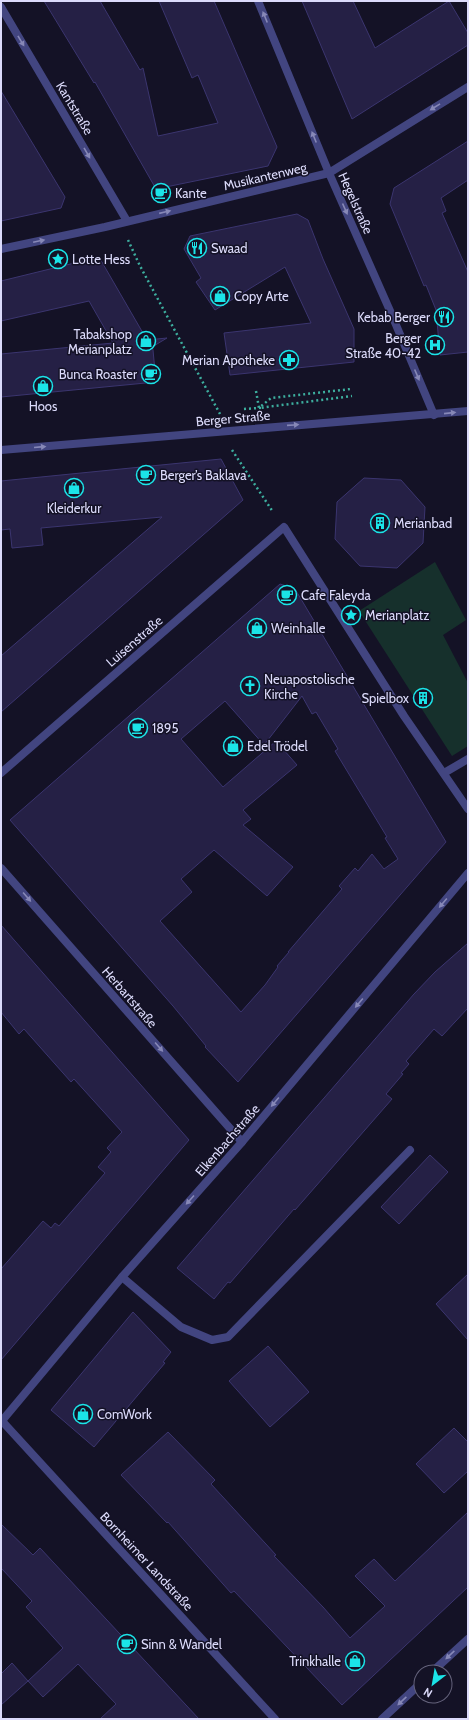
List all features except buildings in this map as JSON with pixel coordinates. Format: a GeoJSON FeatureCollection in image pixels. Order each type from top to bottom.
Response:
{"type":"FeatureCollection","features":[{"type":"Feature","properties":{"kind":"street","name":"Hegelstraße"},"geometry":{"type":"LineString","coordinates":[[258,1],[329,173],[392,312],[434,415]]}},
{"type":"Feature","properties":{"kind":"street","name":"Kantstraße"},"geometry":{"type":"LineString","coordinates":[[1,7],[127,221]]}},
{"type":"Feature","properties":{"kind":"street","name":"Musikantenweg"},"geometry":{"type":"LineString","coordinates":[[1,249],[329,173],[468,87]]}},
{"type":"Feature","properties":{"kind":"street","name":"Berger Straße"},"geometry":{"type":"LineString","coordinates":[[1,450],[468,411]]}},
{"type":"Feature","properties":{"kind":"street","name":"Luisenstraße"},"geometry":{"type":"LineString","coordinates":[[1,773],[284,527]]}},
{"type":"Feature","properties":{"kind":"street"},"geometry":{"type":"LineString","coordinates":[[284,527],[404,716],[468,810]]}},
{"type":"Feature","properties":{"kind":"street"},"geometry":{"type":"LineString","coordinates":[[444,773],[468,759]]}},
{"type":"Feature","properties":{"kind":"street","name":"Herbartstraße"},"geometry":{"type":"LineString","coordinates":[[1,868],[242,1142]]}},
{"type":"Feature","properties":{"kind":"street","name":"Elkenbachstraße"},"geometry":{"type":"LineString","coordinates":[[1,1421],[122,1277],[242,1142],[468,873]]}},
{"type":"Feature","properties":{"kind":"street"},"geometry":{"type":"LineString","coordinates":[[122,1277],[181,1327],[212,1340],[228,1337],[410,1150]]}},
{"type":"Feature","properties":{"kind":"street","name":"Bornheimer Landstraße"},"geometry":{"type":"LineString","coordinates":[[1,1421],[276,1719]]}},
{"type":"Feature","properties":{"kind":"street"},"geometry":{"type":"LineString","coordinates":[[441,1664],[468,1639]]}},
{"type":"Feature","properties":{"kind":"street"},"geometry":{"type":"LineString","coordinates":[[382,1719],[413,1690]]}},
{"type":"Feature","properties":{"kind":"path"},"geometry":{"type":"LineString","coordinates":[[127,221],[128,239],[140,266],[223,422],[219,431],[284,527]]}},
{"type":"Feature","properties":{"kind":"path"},"geometry":{"type":"LineString","coordinates":[[259,408],[271,398],[351,389]]}},
{"type":"Feature","properties":{"kind":"path"},"geometry":{"type":"LineString","coordinates":[[256,391],[259,408]]}},
{"type":"Feature","properties":{"kind":"path"},"geometry":{"type":"LineString","coordinates":[[244,409],[352,396]]}},
{"type":"Feature","properties":{"kind":"path"},"geometry":{"type":"LineString","coordinates":[[259,408],[266,410]]}},
{"type":"Feature","properties":{"kind":"green space"},"geometry":{"type":"Polygon","coordinates":[[[435,562],[466,620],[443,635],[468,683],[468,746],[452,756],[359,611],[435,562]]]}},
{"type":"Feature","properties":{"kind":"place","name":"Kante"},"geometry":{"type":"Point","coordinates":[161,193]}},
{"type":"Feature","properties":{"kind":"place","name":"Swaad"},"geometry":{"type":"Point","coordinates":[197,248]}},
{"type":"Feature","properties":{"kind":"place","name":"Lotte Hess"},"geometry":{"type":"Point","coordinates":[58,259]}},
{"type":"Feature","properties":{"kind":"place","name":"Copy Arte"},"geometry":{"type":"Point","coordinates":[220,296]}},
{"type":"Feature","properties":{"kind":"place","name":"Kebab Berger"},"geometry":{"type":"Point","coordinates":[444,317]}},
{"type":"Feature","properties":{"kind":"place","name":"Tabakshop Merianplatz"},"geometry":{"type":"Point","coordinates":[146,341]}},
{"type":"Feature","properties":{"kind":"place","name":"Berger Straße 40-42"},"geometry":{"type":"Point","coordinates":[435,345]}},
{"type":"Feature","properties":{"kind":"place","name":"Merian Apotheke"},"geometry":{"type":"Point","coordinates":[289,360]}},
{"type":"Feature","properties":{"kind":"place","name":"Bunca Roaster"},"geometry":{"type":"Point","coordinates":[151,374]}},
{"type":"Feature","properties":{"kind":"place","name":"Hoos"},"geometry":{"type":"Point","coordinates":[43,386]}},
{"type":"Feature","properties":{"kind":"place","name":"Berger’s Baklava"},"geometry":{"type":"Point","coordinates":[146,475]}},
{"type":"Feature","properties":{"kind":"place","name":"Kleiderkur"},"geometry":{"type":"Point","coordinates":[74,488]}},
{"type":"Feature","properties":{"kind":"place","name":"Merianbad"},"geometry":{"type":"Point","coordinates":[380,523]}},
{"type":"Feature","properties":{"kind":"place","name":"Cafe Faleyda"},"geometry":{"type":"Point","coordinates":[287,595]}},
{"type":"Feature","properties":{"kind":"place","name":"Merianplatz"},"geometry":{"type":"Point","coordinates":[351,615]}},
{"type":"Feature","properties":{"kind":"place","name":"Weinhalle"},"geometry":{"type":"Point","coordinates":[257,628]}},
{"type":"Feature","properties":{"kind":"place","name":"Neuapostolische Kirche"},"geometry":{"type":"Point","coordinates":[250,686]}},
{"type":"Feature","properties":{"kind":"place","name":"Spielbox"},"geometry":{"type":"Point","coordinates":[423,698]}},
{"type":"Feature","properties":{"kind":"place","name":"1895"},"geometry":{"type":"Point","coordinates":[138,728]}},
{"type":"Feature","properties":{"kind":"place","name":"Edel Trödel"},"geometry":{"type":"Point","coordinates":[233,746]}},
{"type":"Feature","properties":{"kind":"place","name":"ComWork"},"geometry":{"type":"Point","coordinates":[83,1414]}},
{"type":"Feature","properties":{"kind":"place","name":"Sinn & Wandel"},"geometry":{"type":"Point","coordinates":[127,1644]}},
{"type":"Feature","properties":{"kind":"place","name":"Trinkhalle"},"geometry":{"type":"Point","coordinates":[355,1661]}}]}
